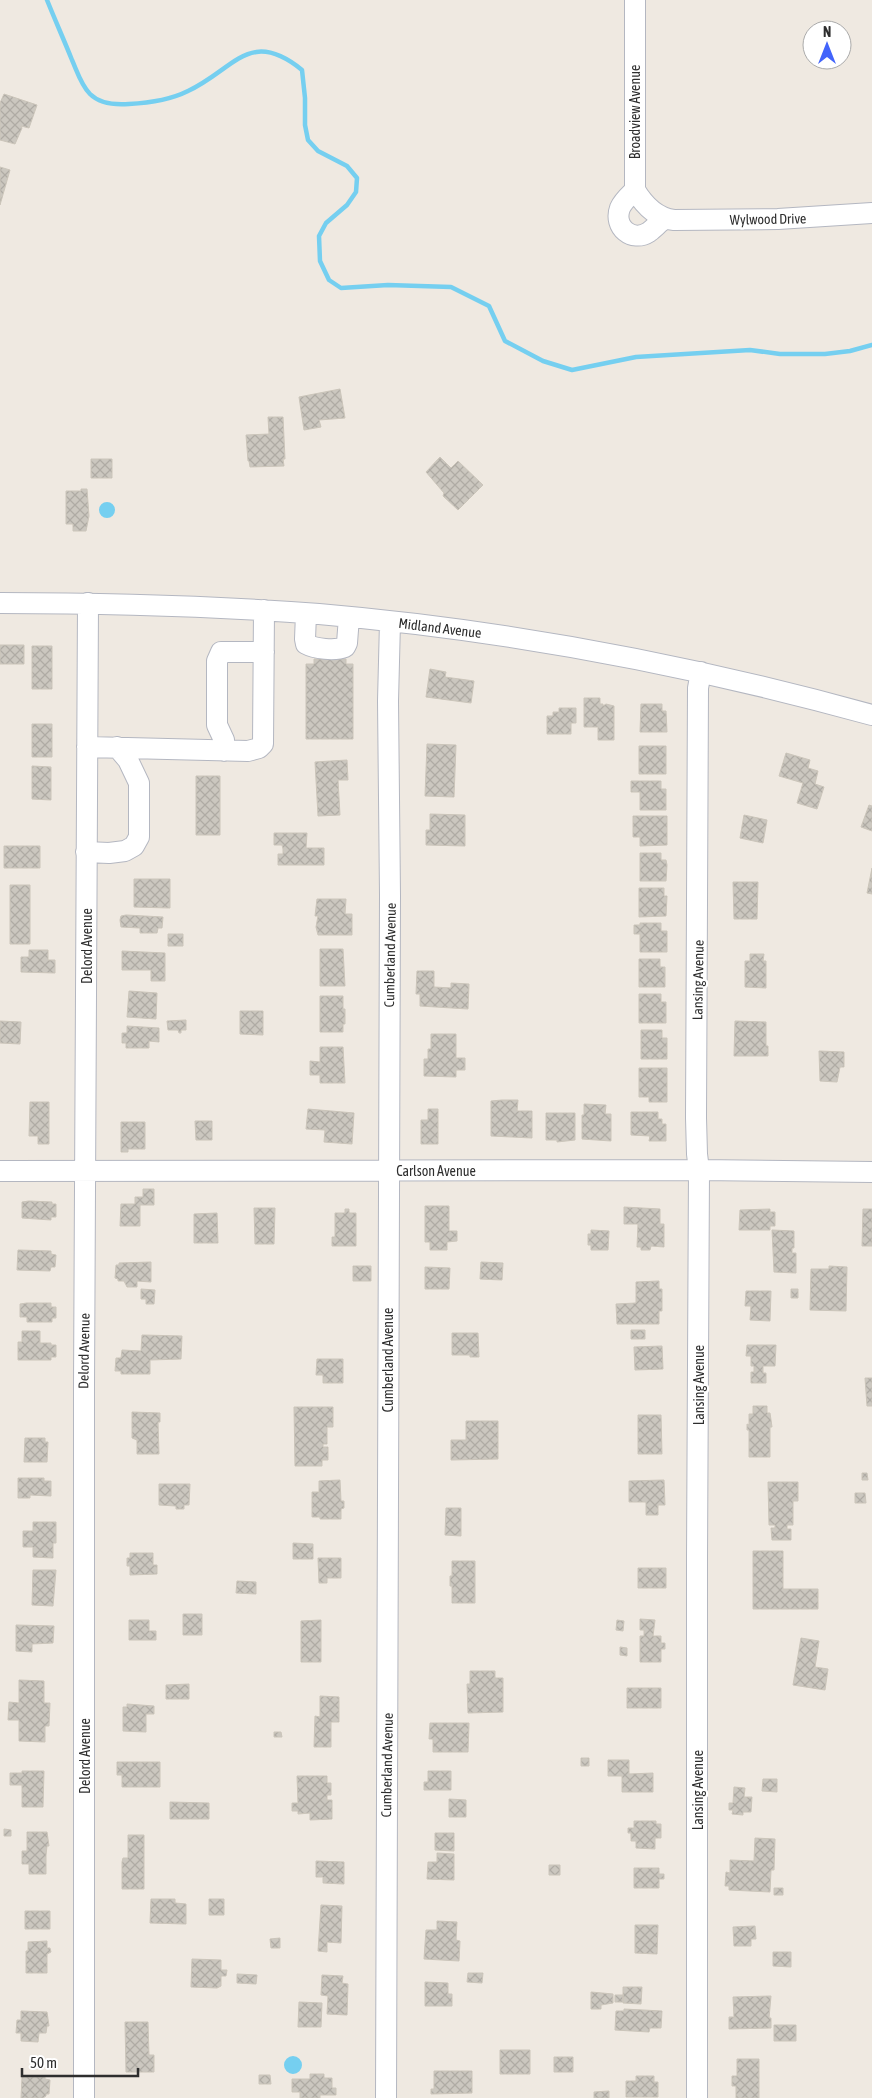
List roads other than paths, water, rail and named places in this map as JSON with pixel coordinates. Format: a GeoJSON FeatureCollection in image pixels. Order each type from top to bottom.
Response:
{"type":"FeatureCollection","features":[{"type":"Feature","properties":{"kind":"street","name":"Broadview Avenue"},"geometry":{"type":"LineString","coordinates":[[635,0],[635,190]]}},
{"type":"Feature","properties":{"kind":"street"},"geometry":{"type":"LineString","coordinates":[[635,190],[641,200],[660,217],[649,232],[641,235],[631,235],[622,230],[618,221],[620,209],[635,190]]}},
{"type":"Feature","properties":{"kind":"street","name":"Wylwood Drive"},"geometry":{"type":"LineString","coordinates":[[660,217],[778,219],[872,213]]}},
{"type":"Feature","properties":{"kind":"street","name":"Midland Avenue"},"geometry":{"type":"LineString","coordinates":[[0,603],[88,603],[264,610],[390,622],[567,646],[702,672],[872,714]]}},
{"type":"Feature","properties":{"kind":"street","name":"Delord Avenue"},"geometry":{"type":"LineString","coordinates":[[84,2098],[88,603]]}},
{"type":"Feature","properties":{"kind":"street"},"geometry":{"type":"LineString","coordinates":[[87,747],[224,751],[248,751],[259,748],[264,744],[264,610]]}},
{"type":"Feature","properties":{"kind":"street"},"geometry":{"type":"LineString","coordinates":[[306,614],[306,644],[341,649],[347,643],[349,617]]}},
{"type":"Feature","properties":{"kind":"street","name":"Cumberland Avenue"},"geometry":{"type":"LineString","coordinates":[[386,2098],[390,1171],[388,701],[390,622]]}},
{"type":"Feature","properties":{"kind":"street"},"geometry":{"type":"LineString","coordinates":[[224,751],[224,740],[217,725],[218,656],[221,652],[264,652]]}},
{"type":"Feature","properties":{"kind":"street","name":"Lansing Avenue"},"geometry":{"type":"LineString","coordinates":[[697,2098],[699,1170],[696,1151],[696,1118],[698,688],[702,672]]}},
{"type":"Feature","properties":{"kind":"street"},"geometry":{"type":"LineString","coordinates":[[86,852],[109,853],[125,851],[134,846],[139,836],[140,783],[128,760],[116,747]]}},
{"type":"Feature","properties":{"kind":"street","name":"Carlson Avenue"},"geometry":{"type":"LineString","coordinates":[[0,1170],[699,1170],[872,1172]]}},
{"type":"Feature","properties":{"kind":"water"},"geometry":{"type":"Polygon","coordinates":[[[104,502],[110,502],[115,507],[113,516],[104,518],[99,513],[99,507],[104,502]]]}},
{"type":"Feature","properties":{"kind":"water"},"geometry":{"type":"Polygon","coordinates":[[[293,2056],[299,2059],[302,2065],[299,2071],[293,2074],[287,2071],[284,2065],[287,2059],[293,2056]]]}},
{"type":"Feature","properties":{"kind":"waterway"},"geometry":{"type":"LineString","coordinates":[[47,0],[82,82],[90,94],[103,102],[137,104],[174,97],[204,82],[242,56],[255,52],[268,52],[284,58],[302,70],[305,125],[308,140],[318,151],[347,166],[357,178],[356,192],[347,205],[326,223],[319,236],[320,261],[329,280],[341,288],[388,285],[451,287],[489,306],[505,341],[543,361],[572,370],[636,357],[750,350],[780,354],[825,354],[850,351],[872,345]]}}]}
